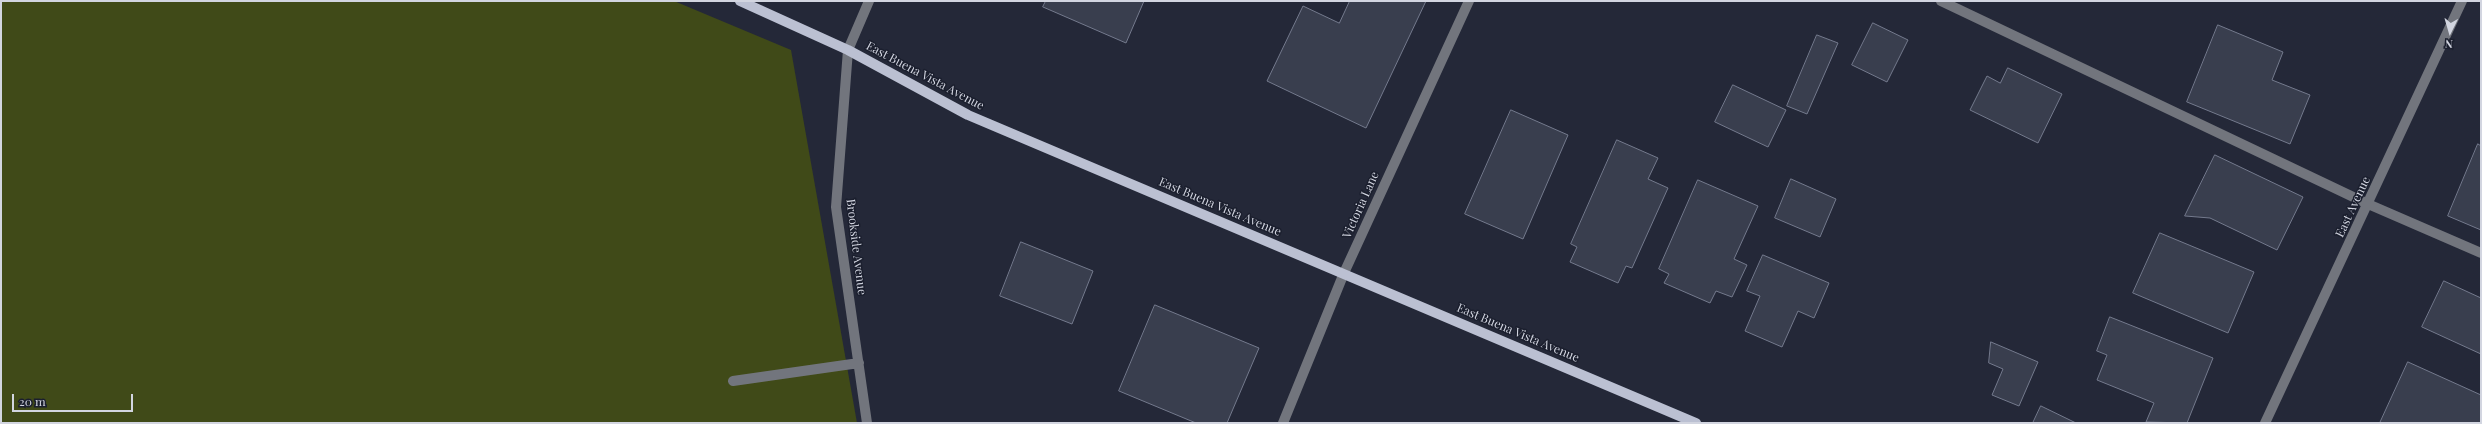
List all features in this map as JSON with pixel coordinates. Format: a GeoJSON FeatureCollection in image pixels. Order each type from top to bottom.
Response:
{"type":"FeatureCollection","features":[{"type":"Feature","properties":{"kind":"main road","name":"East Buena Vista Avenue"},"geometry":{"type":"LineString","coordinates":[[740,1],[848,50],[968,115],[1696,423]]}},
{"type":"Feature","properties":{"kind":"street","name":"Brookside Avenue"},"geometry":{"type":"LineString","coordinates":[[867,423],[836,207],[848,50],[869,1]]}},
{"type":"Feature","properties":{"kind":"street","name":"Victoria Lane"},"geometry":{"type":"LineString","coordinates":[[1283,423],[1344,274],[1468,1]]}},
{"type":"Feature","properties":{"kind":"street"},"geometry":{"type":"LineString","coordinates":[[1941,1],[2368,204],[2481,253]]}},
{"type":"Feature","properties":{"kind":"street","name":"East Avenue"},"geometry":{"type":"LineString","coordinates":[[2265,423],[2462,1]]}},
{"type":"Feature","properties":{"kind":"street"},"geometry":{"type":"LineString","coordinates":[[733,381],[858,363]]}},
{"type":"Feature","properties":{"kind":"green space"},"geometry":{"type":"Polygon","coordinates":[[[1,1],[674,1],[791,50],[857,423],[1,423],[1,1]]]}},
{"type":"Feature","properties":{"kind":"building"},"geometry":{"type":"Polygon","coordinates":[[[1046,1],[1144,1],[1126,43],[1043,7],[1046,1]]]}},
{"type":"Feature","properties":{"kind":"building"},"geometry":{"type":"Polygon","coordinates":[[[1350,1],[1426,1],[1366,128],[1267,81],[1303,6],[1339,23],[1350,1]]]}},
{"type":"Feature","properties":{"kind":"building"},"geometry":{"type":"Polygon","coordinates":[[[1873,23],[1908,40],[1887,82],[1852,65],[1873,23]]]}},
{"type":"Feature","properties":{"kind":"building"},"geometry":{"type":"Polygon","coordinates":[[[2218,25],[2283,52],[2272,80],[2310,95],[2290,144],[2187,102],[2218,25]]]}},
{"type":"Feature","properties":{"kind":"building"},"geometry":{"type":"Polygon","coordinates":[[[1817,35],[1838,43],[1807,114],[1787,106],[1817,35]]]}},
{"type":"Feature","properties":{"kind":"building"},"geometry":{"type":"Polygon","coordinates":[[[2008,68],[2062,94],[2038,143],[1970,110],[1987,76],[2000,83],[2008,68]]]}},
{"type":"Feature","properties":{"kind":"building"},"geometry":{"type":"Polygon","coordinates":[[[1733,85],[1786,110],[1768,147],[1715,122],[1733,85]]]}},
{"type":"Feature","properties":{"kind":"building"},"geometry":{"type":"Polygon","coordinates":[[[1511,110],[1568,135],[1523,239],[1465,214],[1511,110]]]}},
{"type":"Feature","properties":{"kind":"building"},"geometry":{"type":"Polygon","coordinates":[[[1617,140],[1658,158],[1648,179],[1668,188],[1632,268],[1626,266],[1618,283],[1570,262],[1577,247],[1571,244],[1617,140]]]}},
{"type":"Feature","properties":{"kind":"building"},"geometry":{"type":"Polygon","coordinates":[[[2478,144],[2481,146],[2481,230],[2448,216],[2478,144]]]}},
{"type":"Feature","properties":{"kind":"building"},"geometry":{"type":"Polygon","coordinates":[[[2215,155],[2303,197],[2277,250],[2210,218],[2185,216],[2215,155]]]}},
{"type":"Feature","properties":{"kind":"building"},"geometry":{"type":"Polygon","coordinates":[[[1791,179],[1836,199],[1820,237],[1775,218],[1791,179]]]}},
{"type":"Feature","properties":{"kind":"building"},"geometry":{"type":"Polygon","coordinates":[[[1698,180],[1758,206],[1734,259],[1747,265],[1732,297],[1716,291],[1710,303],[1664,283],[1669,274],[1659,269],[1698,180]]]}},
{"type":"Feature","properties":{"kind":"building"},"geometry":{"type":"Polygon","coordinates":[[[2160,233],[2254,272],[2228,333],[2133,293],[2160,233]]]}},
{"type":"Feature","properties":{"kind":"building"},"geometry":{"type":"Polygon","coordinates":[[[1021,242],[1093,271],[1072,324],[1000,296],[1021,242]]]}},
{"type":"Feature","properties":{"kind":"building"},"geometry":{"type":"Polygon","coordinates":[[[1763,255],[1829,283],[1814,318],[1798,311],[1782,347],[1745,331],[1760,296],[1747,291],[1763,255]]]}},
{"type":"Feature","properties":{"kind":"building"},"geometry":{"type":"Polygon","coordinates":[[[2444,281],[2481,298],[2481,354],[2422,327],[2444,281]]]}},
{"type":"Feature","properties":{"kind":"building"},"geometry":{"type":"Polygon","coordinates":[[[1155,305],[1259,348],[1227,423],[1196,423],[1119,391],[1155,305]]]}},
{"type":"Feature","properties":{"kind":"building"},"geometry":{"type":"Polygon","coordinates":[[[2110,317],[2213,358],[2187,423],[2146,422],[2154,403],[2097,380],[2107,355],[2097,351],[2110,317]]]}},
{"type":"Feature","properties":{"kind":"building"},"geometry":{"type":"Polygon","coordinates":[[[1991,342],[2038,362],[2019,406],[1992,395],[2003,369],[1989,363],[1991,342]]]}},
{"type":"Feature","properties":{"kind":"building"},"geometry":{"type":"Polygon","coordinates":[[[2408,362],[2481,395],[2481,423],[2380,423],[2408,362]]]}},
{"type":"Feature","properties":{"kind":"building"},"geometry":{"type":"Polygon","coordinates":[[[2041,406],[2076,423],[2033,423],[2041,406]]]}}]}
